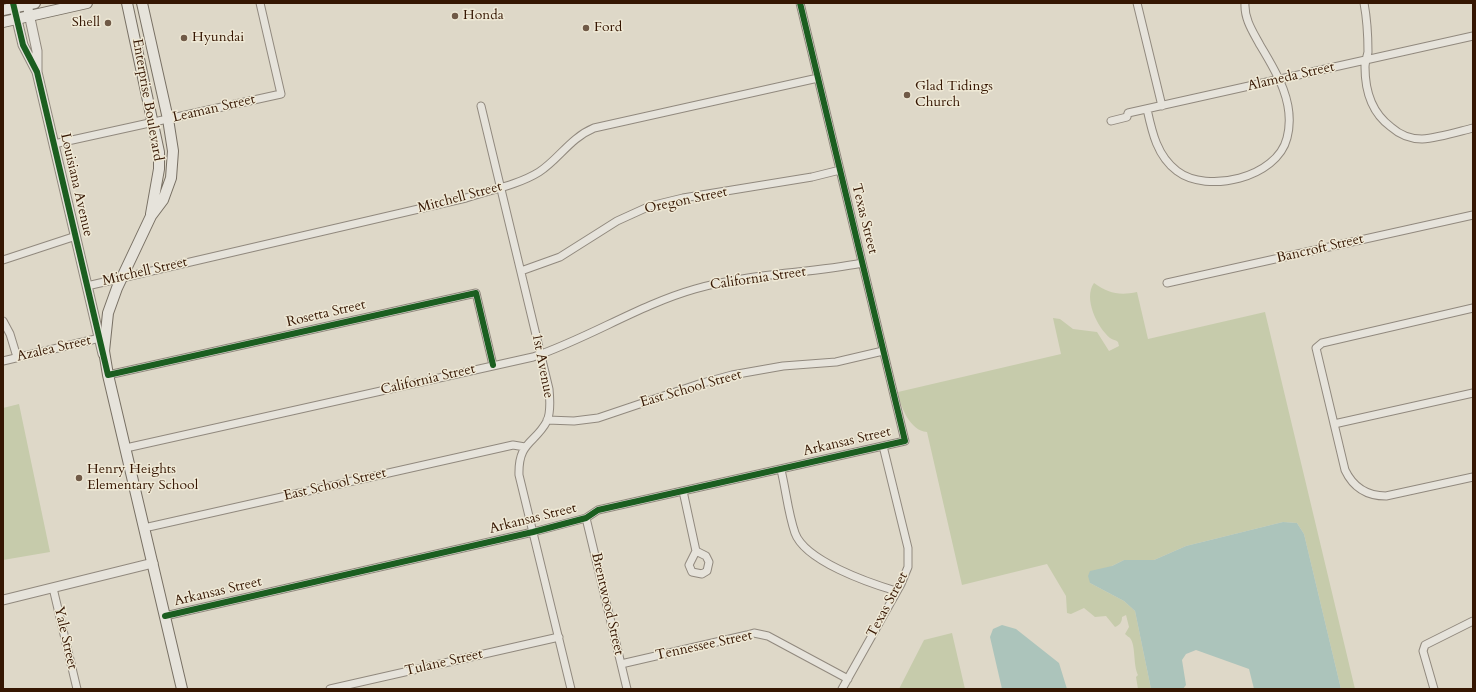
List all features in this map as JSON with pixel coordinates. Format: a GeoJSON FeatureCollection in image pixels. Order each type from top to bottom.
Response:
{"type":"FeatureCollection","features":[{"type":"Feature","properties":{"kind":"main road"},"geometry":{"type":"LineString","coordinates":[[3,22],[87,3]]}},
{"type":"Feature","properties":{"kind":"main road","name":"Enterprise Boulevard"},"geometry":{"type":"LineString","coordinates":[[127,3],[159,152],[159,169],[151,216]]}},
{"type":"Feature","properties":{"kind":"main road","name":"Enterprise Boulevard"},"geometry":{"type":"LineString","coordinates":[[142,3],[168,119],[173,152],[171,178],[163,200],[151,216]]}},
{"type":"Feature","properties":{"kind":"main road"},"geometry":{"type":"LineString","coordinates":[[3,10],[14,5],[30,4]]}},
{"type":"Feature","properties":{"kind":"main road"},"geometry":{"type":"LineString","coordinates":[[151,216],[110,306],[102,338],[108,375],[182,689]]}},
{"type":"Feature","properties":{"kind":"street","name":"Leaman Street"},"geometry":{"type":"LineString","coordinates":[[54,144],[281,94],[260,3]]}},
{"type":"Feature","properties":{"kind":"street","name":"Texas Street"},"geometry":{"type":"LineString","coordinates":[[800,3],[905,441]]}},
{"type":"Feature","properties":{"kind":"street"},"geometry":{"type":"LineString","coordinates":[[1138,3],[1162,106]]}},
{"type":"Feature","properties":{"kind":"street"},"geometry":{"type":"LineString","coordinates":[[1147,109],[1157,146],[1167,161],[1177,171],[1190,178],[1218,181],[1238,178],[1254,173],[1278,157],[1287,141],[1289,115],[1285,91],[1249,26],[1245,3]]}},
{"type":"Feature","properties":{"kind":"street"},"geometry":{"type":"LineString","coordinates":[[1364,3],[1368,24],[1366,61],[1367,86],[1371,102],[1383,120],[1394,131],[1407,137],[1421,139],[1473,128]]}},
{"type":"Feature","properties":{"kind":"street","name":"Louisiana Avenue"},"geometry":{"type":"LineString","coordinates":[[30,4],[30,15],[37,50],[37,72],[87,286],[102,338]]}},
{"type":"Feature","properties":{"kind":"street","name":"Louisiana Avenue"},"geometry":{"type":"LineString","coordinates":[[14,5],[23,45],[37,72]]}},
{"type":"Feature","properties":{"kind":"street","name":"Alameda Street"},"geometry":{"type":"LineString","coordinates":[[1111,121],[1127,117],[1128,114],[1147,109],[1473,36]]}},
{"type":"Feature","properties":{"kind":"street","name":"Mitchell Street"},"geometry":{"type":"LineString","coordinates":[[87,286],[453,201],[501,187],[538,172],[575,138],[594,128],[818,78]]}},
{"type":"Feature","properties":{"kind":"street","name":"1st Avenue"},"geometry":{"type":"LineString","coordinates":[[482,106],[550,392],[547,420]]}},
{"type":"Feature","properties":{"kind":"street","name":"Oregon Street"},"geometry":{"type":"LineString","coordinates":[[521,271],[560,258],[617,221],[650,206],[683,198],[812,177],[840,170]]}},
{"type":"Feature","properties":{"kind":"street","name":"Bancroft Street"},"geometry":{"type":"LineString","coordinates":[[1167,283],[1473,215]]}},
{"type":"Feature","properties":{"kind":"street"},"geometry":{"type":"LineString","coordinates":[[3,260],[76,236]]}},
{"type":"Feature","properties":{"kind":"street","name":"California Street"},"geometry":{"type":"LineString","coordinates":[[126,448],[541,354],[651,305],[696,289],[746,278],[811,272],[862,263]]}},
{"type":"Feature","properties":{"kind":"street","name":"Rosetta Street"},"geometry":{"type":"LineString","coordinates":[[108,375],[476,293],[493,366]]}},
{"type":"Feature","properties":{"kind":"street"},"geometry":{"type":"LineString","coordinates":[[1473,308],[1322,343],[1316,346],[1347,475],[1360,488],[1372,495],[1395,494],[1473,476]]}},
{"type":"Feature","properties":{"kind":"street"},"geometry":{"type":"LineString","coordinates":[[3,321],[10,334],[17,357]]}},
{"type":"Feature","properties":{"kind":"street","name":"Azalea Street"},"geometry":{"type":"LineString","coordinates":[[3,361],[102,338]]}},
{"type":"Feature","properties":{"kind":"street","name":"East School Street"},"geometry":{"type":"LineString","coordinates":[[547,420],[574,421],[598,418],[699,384],[732,375],[783,366],[836,362],[883,351]]}},
{"type":"Feature","properties":{"kind":"street"},"geometry":{"type":"LineString","coordinates":[[1334,424],[1473,393]]}},
{"type":"Feature","properties":{"kind":"street"},"geometry":{"type":"LineString","coordinates":[[547,420],[525,447],[520,461],[519,475],[571,689]]}},
{"type":"Feature","properties":{"kind":"street","name":"Arkansas Street"},"geometry":{"type":"LineString","coordinates":[[165,616],[533,532],[586,518],[598,510],[905,441]]}},
{"type":"Feature","properties":{"kind":"street","name":"East School Street"},"geometry":{"type":"LineString","coordinates":[[144,528],[513,445],[525,447]]}},
{"type":"Feature","properties":{"kind":"street","name":"Texas Street"},"geometry":{"type":"LineString","coordinates":[[842,689],[905,576],[908,553],[883,446]]}},
{"type":"Feature","properties":{"kind":"street"},"geometry":{"type":"LineString","coordinates":[[781,470],[795,534],[810,553],[864,582],[896,591]]}},
{"type":"Feature","properties":{"kind":"street"},"geometry":{"type":"LineString","coordinates":[[683,491],[696,551]]}},
{"type":"Feature","properties":{"kind":"street","name":"Brentwood Street"},"geometry":{"type":"LineString","coordinates":[[586,518],[627,689]]}},
{"type":"Feature","properties":{"kind":"street"},"geometry":{"type":"LineString","coordinates":[[3,600],[153,563]]}},
{"type":"Feature","properties":{"kind":"street","name":"Yale Street"},"geometry":{"type":"LineString","coordinates":[[53,588],[77,689]]}},
{"type":"Feature","properties":{"kind":"street"},"geometry":{"type":"LineString","coordinates":[[1434,689],[1423,651],[1425,644],[1473,621]]}},
{"type":"Feature","properties":{"kind":"street","name":"Tennessee Street"},"geometry":{"type":"LineString","coordinates":[[621,664],[747,635],[760,634],[768,636],[848,679]]}},
{"type":"Feature","properties":{"kind":"street","name":"Tulane Street"},"geometry":{"type":"LineString","coordinates":[[330,689],[559,637]]}},
{"type":"Feature","properties":{"kind":"green space"},"geometry":{"type":"Polygon","coordinates":[[[1094,283],[1114,293],[1125,294],[1137,292],[1148,339],[1265,312],[1355,689],[1341,689],[1304,534],[1297,523],[1283,522],[1186,546],[1154,560],[1124,560],[1112,566],[1090,583],[1124,601],[1135,611],[1151,689],[1138,689],[1136,677],[1138,675],[1135,666],[1133,645],[1130,638],[1125,634],[1129,627],[1126,615],[1122,617],[1120,623],[1115,627],[1106,616],[1095,617],[1084,608],[1071,614],[1067,613],[1066,596],[1047,564],[962,585],[927,432],[921,431],[911,423],[901,404],[898,392],[1061,354],[1053,318],[1060,319],[1073,329],[1097,332],[1109,351],[1119,346],[1118,342],[1110,338],[1105,333],[1096,320],[1090,296],[1094,283]]]}},
{"type":"Feature","properties":{"kind":"green space"},"geometry":{"type":"Polygon","coordinates":[[[19,404],[50,552],[3,560],[3,408],[19,404]]]}},
{"type":"Feature","properties":{"kind":"green space"},"geometry":{"type":"Polygon","coordinates":[[[952,633],[965,689],[899,689],[924,640],[952,633]]]}},
{"type":"Feature","properties":{"kind":"shaded area"},"geometry":{"type":"Polygon","coordinates":[[[1283,522],[1297,523],[1304,534],[1341,689],[1254,689],[1249,669],[1196,650],[1186,654],[1182,660],[1186,685],[1183,689],[1151,689],[1135,611],[1124,601],[1090,583],[1088,576],[1090,571],[1112,566],[1124,560],[1154,560],[1186,546],[1283,522]]]}},
{"type":"Feature","properties":{"kind":"shaded area"},"geometry":{"type":"Polygon","coordinates":[[[1002,625],[1016,629],[1059,663],[1067,689],[1002,689],[990,637],[993,629],[1002,625]]]}},
{"type":"Feature","properties":{"kind":"cycle path"},"geometry":{"type":"LineString","coordinates":[[13,3],[23,45],[37,72],[108,375],[476,293],[493,365]]}},
{"type":"Feature","properties":{"kind":"cycle path"},"geometry":{"type":"LineString","coordinates":[[165,616],[533,532],[586,518],[598,510],[905,441],[800,3]]}},
{"type":"Feature","properties":{"kind":"place","name":"Honda"},"geometry":{"type":"Point","coordinates":[455,16]}},
{"type":"Feature","properties":{"kind":"place","name":"Shell"},"geometry":{"type":"Point","coordinates":[108,23]}},
{"type":"Feature","properties":{"kind":"place","name":"Ford"},"geometry":{"type":"Point","coordinates":[586,28]}},
{"type":"Feature","properties":{"kind":"place","name":"Hyundai"},"geometry":{"type":"Point","coordinates":[184,38]}},
{"type":"Feature","properties":{"kind":"place","name":"Glad Tidings Church"},"geometry":{"type":"Point","coordinates":[907,95]}},
{"type":"Feature","properties":{"kind":"place","name":"Henry Heights Elementary School"},"geometry":{"type":"Point","coordinates":[79,478]}}]}
